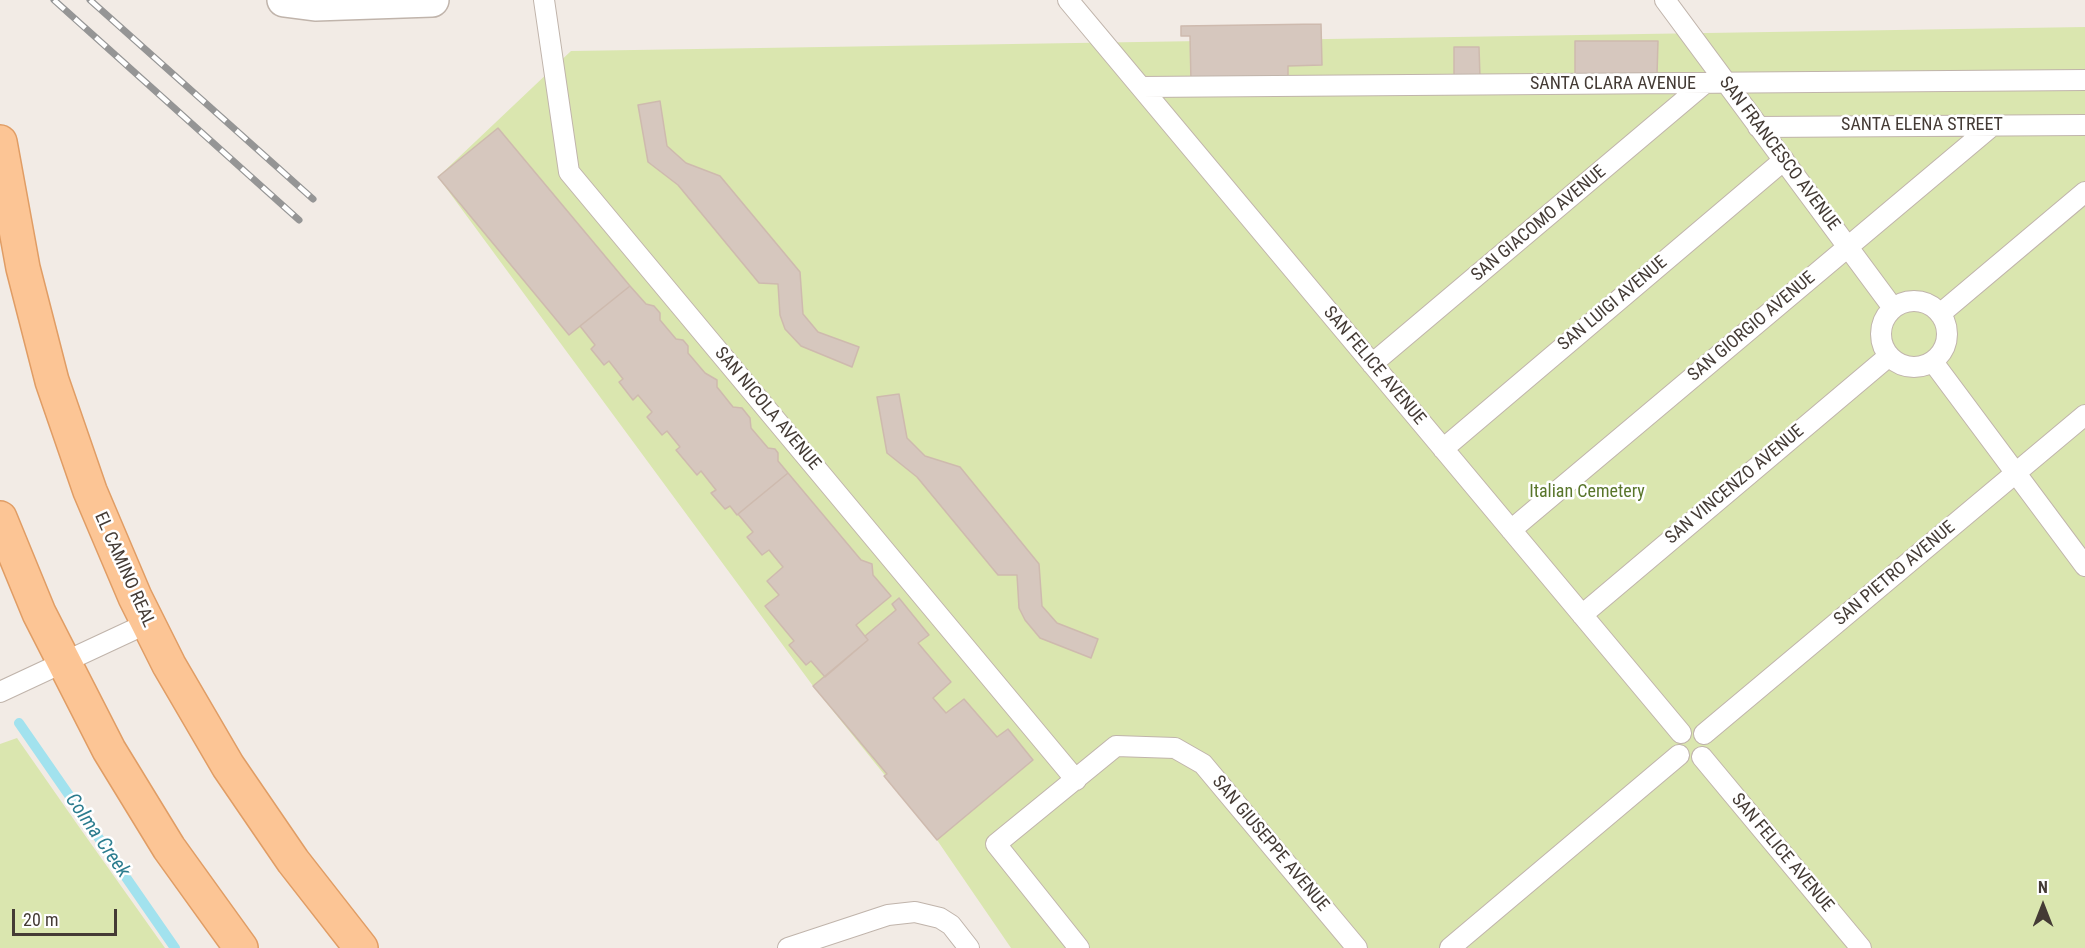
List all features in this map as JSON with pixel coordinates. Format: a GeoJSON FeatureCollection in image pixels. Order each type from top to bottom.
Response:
{"type":"FeatureCollection","features":[{"type":"Feature","properties":{"kind":"main road","name":"EL CAMINO REAL"},"geometry":{"type":"LineString","coordinates":[[0,142],[23,268],[52,381],[90,491],[148,623],[188,699],[249,799],[293,861],[361,948]]}},
{"type":"Feature","properties":{"kind":"main road"},"geometry":{"type":"LineString","coordinates":[[0,518],[23,578],[63,663],[148,817],[242,948]]}},
{"type":"Feature","properties":{"kind":"street"},"geometry":{"type":"LineString","coordinates":[[284,0],[315,4],[432,0]]}},
{"type":"Feature","properties":{"kind":"lane","name":"SAN NICOLA AVENUE"},"geometry":{"type":"LineString","coordinates":[[544,0],[569,172],[1076,780]]}},
{"type":"Feature","properties":{"kind":"lane","name":"SAN FELICE AVENUE"},"geometry":{"type":"LineString","coordinates":[[1068,0],[1681,733]]}},
{"type":"Feature","properties":{"kind":"lane","name":"SAN FRANCESCO AVENUE"},"geometry":{"type":"LineString","coordinates":[[1665,0],[1893,308]]}},
{"type":"Feature","properties":{"kind":"lane","name":"SANTA CLARA AVENUE"},"geometry":{"type":"LineString","coordinates":[[1141,87],[2085,80]]}},
{"type":"Feature","properties":{"kind":"lane","name":"SAN GIACOMO AVENUE"},"geometry":{"type":"LineString","coordinates":[[1372,364],[1705,83]]}},
{"type":"Feature","properties":{"kind":"lane","name":"SANTA ELENA STREET"},"geometry":{"type":"LineString","coordinates":[[1758,127],[2085,124]]}},
{"type":"Feature","properties":{"kind":"lane","name":"SAN GIORGIO AVENUE"},"geometry":{"type":"LineString","coordinates":[[1511,530],[1993,125]]}},
{"type":"Feature","properties":{"kind":"lane","name":"SAN LUIGI AVENUE"},"geometry":{"type":"LineString","coordinates":[[1443,449],[1784,160]]}},
{"type":"Feature","properties":{"kind":"lane"},"geometry":{"type":"LineString","coordinates":[[1940,314],[2085,192]]}},
{"type":"Feature","properties":{"kind":"lane"},"geometry":{"type":"LineString","coordinates":[[1914,300],[1926,303],[1940,314],[1947,326],[1947,336],[1940,356],[1933,362],[1922,367],[1910,367],[1889,356],[1881,338],[1881,327],[1893,308],[1914,300]]}},
{"type":"Feature","properties":{"kind":"lane","name":"SAN VINCENZO AVENUE"},"geometry":{"type":"LineString","coordinates":[[1582,615],[1889,356]]}},
{"type":"Feature","properties":{"kind":"lane"},"geometry":{"type":"LineString","coordinates":[[1933,362],[2085,566]]}},
{"type":"Feature","properties":{"kind":"lane","name":"SAN PIETRO AVENUE"},"geometry":{"type":"LineString","coordinates":[[1704,734],[2085,414]]}},
{"type":"Feature","properties":{"kind":"lane"},"geometry":{"type":"LineString","coordinates":[[0,692],[148,623]]}},
{"type":"Feature","properties":{"kind":"lane"},"geometry":{"type":"LineString","coordinates":[[1691,729],[1704,734],[1708,746],[1702,757],[1689,761],[1679,756],[1675,742],[1681,733],[1691,729]]}},
{"type":"Feature","properties":{"kind":"lane","name":"SAN GIUSEPPE AVENUE"},"geometry":{"type":"LineString","coordinates":[[1076,780],[1116,746],[1174,748],[1203,764],[1357,948]]}},
{"type":"Feature","properties":{"kind":"lane"},"geometry":{"type":"LineString","coordinates":[[1450,948],[1679,756]]}},
{"type":"Feature","properties":{"kind":"lane","name":"SAN FELICE AVENUE"},"geometry":{"type":"LineString","coordinates":[[1702,757],[1861,948]]}},
{"type":"Feature","properties":{"kind":"lane"},"geometry":{"type":"LineString","coordinates":[[1076,780],[996,844],[1079,948]]}},
{"type":"Feature","properties":{"kind":"lane"},"geometry":{"type":"LineString","coordinates":[[788,948],[888,915],[915,912],[929,914],[946,921],[969,948]]}},
{"type":"Feature","properties":{"kind":"green space","name":"Italian Cemetery"},"geometry":{"type":"Polygon","coordinates":[[[2085,27],[2085,948],[1011,948],[937,840],[813,686],[438,177],[571,51],[2085,27]]]}},
{"type":"Feature","properties":{"kind":"green space"},"geometry":{"type":"Polygon","coordinates":[[[17,738],[165,948],[0,948],[0,744],[17,738]]]}},
{"type":"Feature","properties":{"kind":"building"},"geometry":{"type":"Polygon","coordinates":[[[1321,24],[1322,65],[1288,66],[1288,82],[1191,83],[1190,36],[1181,36],[1181,26],[1321,24]]]}},
{"type":"Feature","properties":{"kind":"building"},"geometry":{"type":"Polygon","coordinates":[[[1575,41],[1658,41],[1657,75],[1575,81],[1575,41]]]}},
{"type":"Feature","properties":{"kind":"building"},"geometry":{"type":"Polygon","coordinates":[[[1454,47],[1479,47],[1480,78],[1454,78],[1454,47]]]}},
{"type":"Feature","properties":{"kind":"building"},"geometry":{"type":"Polygon","coordinates":[[[660,101],[667,146],[686,163],[720,176],[800,272],[803,314],[818,332],[859,347],[852,367],[801,346],[785,329],[780,315],[778,284],[759,283],[678,185],[648,162],[638,105],[660,101]]]}},
{"type":"Feature","properties":{"kind":"building"},"geometry":{"type":"Polygon","coordinates":[[[498,128],[630,286],[569,335],[438,177],[498,128]]]}},
{"type":"Feature","properties":{"kind":"building"},"geometry":{"type":"Polygon","coordinates":[[[630,286],[646,304],[654,306],[660,313],[660,320],[676,339],[683,340],[688,346],[688,353],[705,373],[717,380],[717,387],[733,407],[742,408],[750,418],[751,428],[768,448],[775,449],[778,453],[778,461],[788,473],[737,515],[730,506],[725,509],[711,493],[716,490],[701,471],[697,475],[676,450],[680,447],[667,431],[662,435],[647,417],[652,412],[638,395],[633,400],[619,382],[623,379],[609,361],[604,365],[591,349],[595,345],[580,326],[630,286]]]}},
{"type":"Feature","properties":{"kind":"building"},"geometry":{"type":"Polygon","coordinates":[[[899,394],[907,438],[925,456],[960,467],[1039,564],[1042,606],[1057,623],[1098,639],[1091,658],[1040,638],[1025,620],[1019,608],[1017,575],[998,575],[917,477],[887,453],[877,397],[899,394]]]}},
{"type":"Feature","properties":{"kind":"building"},"geometry":{"type":"Polygon","coordinates":[[[788,473],[861,560],[872,564],[873,575],[891,596],[856,625],[868,640],[825,677],[811,661],[806,665],[789,645],[794,641],[765,606],[779,595],[767,581],[783,567],[769,550],[762,555],[747,537],[753,532],[738,514],[788,473]]]}},
{"type":"Feature","properties":{"kind":"building"},"geometry":{"type":"Polygon","coordinates":[[[899,598],[929,635],[918,643],[951,682],[933,698],[946,713],[964,699],[997,737],[1008,729],[1033,760],[937,840],[884,776],[887,774],[813,686],[868,640],[865,636],[896,610],[892,604],[899,598]]]}},
{"type":"Feature","properties":{"kind":"waterway","name":"Colma Creek"},"geometry":{"type":"LineString","coordinates":[[19,723],[175,948]]}},
{"type":"Feature","properties":{"kind":"railway"},"geometry":{"type":"LineString","coordinates":[[54,0],[299,220]]}},
{"type":"Feature","properties":{"kind":"railway"},"geometry":{"type":"LineString","coordinates":[[90,0],[313,199]]}}]}
